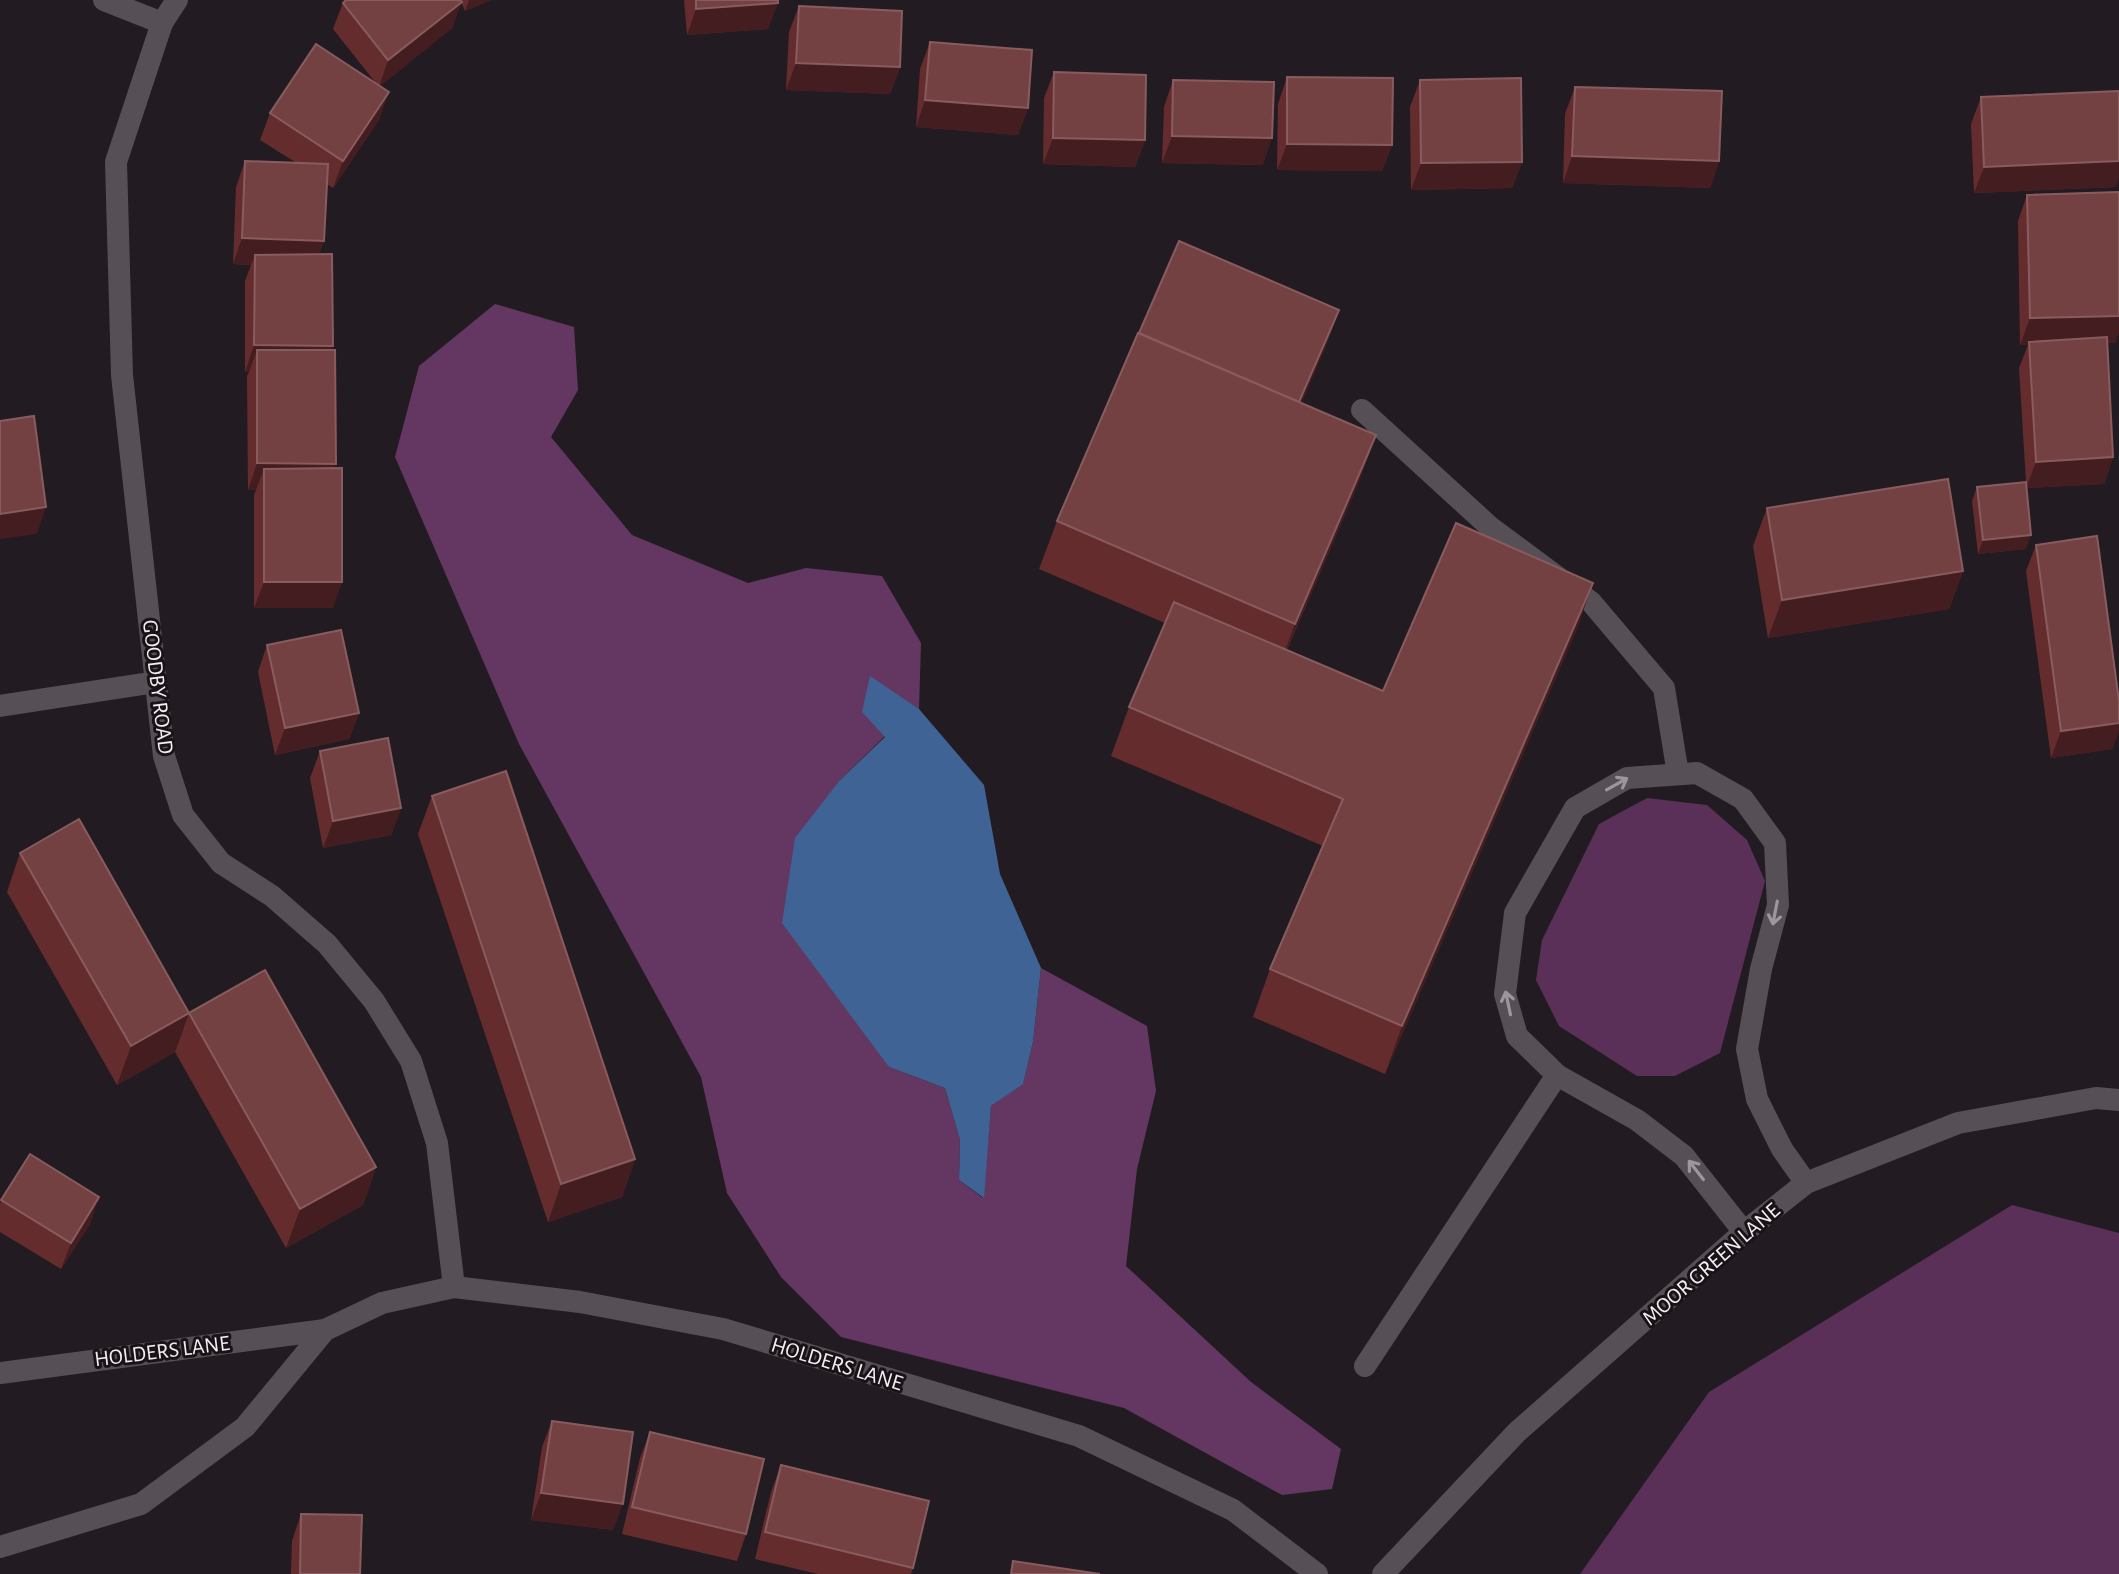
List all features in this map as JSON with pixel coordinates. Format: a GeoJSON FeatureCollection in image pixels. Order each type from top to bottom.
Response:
{"type":"FeatureCollection","features":[{"type":"Feature","properties":{"kind":"street"},"geometry":{"type":"LineString","coordinates":[[104,0],[162,23]]}},
{"type":"Feature","properties":{"kind":"street","name":"GOODBY ROAD"},"geometry":{"type":"LineString","coordinates":[[177,0],[162,23],[116,162],[122,375],[164,756],[183,815],[221,863],[272,896],[327,944],[374,1001],[411,1061],[437,1143],[454,1287]]}},
{"type":"Feature","properties":{"kind":"street"},"geometry":{"type":"LineString","coordinates":[[1362,410],[1490,527],[1591,602],[1664,688],[1678,774]]}},
{"type":"Feature","properties":{"kind":"street"},"geometry":{"type":"LineString","coordinates":[[0,706],[156,682]]}},
{"type":"Feature","properties":{"kind":"street"},"geometry":{"type":"LineString","coordinates":[[1744,1232],[1684,1156],[1637,1120],[1557,1075],[1517,1036],[1505,994],[1515,913],[1575,808],[1627,778],[1697,773],[1743,799],[1775,843],[1778,905],[1761,969],[1747,1049],[1757,1099],[1782,1149],[1806,1183]]}},
{"type":"Feature","properties":{"kind":"street"},"geometry":{"type":"LineString","coordinates":[[1365,1366],[1557,1075]]}},
{"type":"Feature","properties":{"kind":"street","name":"MOOR GREEN LANE"},"geometry":{"type":"LineString","coordinates":[[1383,1574],[1517,1432],[1744,1232],[1806,1183],[1958,1123],[2096,1098],[2119,1100]]}},
{"type":"Feature","properties":{"kind":"street","name":"HOLDERS LANE"},"geometry":{"type":"LineString","coordinates":[[0,1373],[325,1330],[382,1303],[454,1287],[580,1302],[723,1329],[1079,1436],[1233,1510],[1317,1574]]}},
{"type":"Feature","properties":{"kind":"street","name":"HOLDERS LANE"},"geometry":{"type":"LineString","coordinates":[[0,1547],[141,1504],[245,1427],[325,1330]]}},
{"type":"Feature","properties":{"kind":"shaded area"},"geometry":{"type":"Polygon","coordinates":[[[495,304],[574,327],[578,390],[551,437],[632,535],[748,583],[806,568],[882,576],[921,643],[919,709],[870,677],[885,736],[840,780],[889,1067],[945,1088],[960,1140],[959,1180],[983,1198],[991,1106],[1023,1083],[1033,1042],[1041,968],[1147,1026],[1156,1091],[1137,1169],[1126,1266],[1251,1382],[1341,1449],[1332,1489],[1282,1495],[1124,1408],[841,1337],[781,1277],[727,1193],[701,1077],[519,744],[395,457],[419,366],[495,304]]]}},
{"type":"Feature","properties":{"kind":"shaded area"},"geometry":{"type":"Polygon","coordinates":[[[1647,798],[1707,805],[1747,840],[1765,881],[1720,1053],[1675,1076],[1637,1076],[1559,1026],[1536,980],[1542,940],[1599,824],[1647,798]]]}},
{"type":"Feature","properties":{"kind":"shaded area"},"geometry":{"type":"Polygon","coordinates":[[[2012,1205],[2119,1233],[2119,1574],[1580,1574],[1709,1392],[2012,1205]]]}},
{"type":"Feature","properties":{"kind":"water"},"geometry":{"type":"Polygon","coordinates":[[[870,676],[919,709],[984,785],[1000,874],[1041,968],[1033,1042],[1023,1084],[991,1106],[984,1198],[959,1180],[960,1140],[945,1088],[889,1067],[782,923],[795,838],[840,780],[885,737],[862,712],[870,676]]]}},
{"type":"Feature","properties":{"kind":"building"},"geometry":{"type":"Polygon","coordinates":[[[346,0],[462,2],[388,60],[343,3],[346,0]]]}},
{"type":"Feature","properties":{"kind":"building"},"geometry":{"type":"Polygon","coordinates":[[[696,0],[778,0],[778,3],[696,9],[696,0]]]}},
{"type":"Feature","properties":{"kind":"building"},"geometry":{"type":"Polygon","coordinates":[[[799,6],[902,11],[900,67],[796,63],[799,6]]]}},
{"type":"Feature","properties":{"kind":"building"},"geometry":{"type":"Polygon","coordinates":[[[930,42],[1032,50],[1028,108],[925,100],[930,42]]]}},
{"type":"Feature","properties":{"kind":"building"},"geometry":{"type":"Polygon","coordinates":[[[316,44],[389,92],[343,161],[270,113],[316,44]]]}},
{"type":"Feature","properties":{"kind":"building"},"geometry":{"type":"Polygon","coordinates":[[[1054,72],[1146,75],[1145,140],[1053,138],[1054,72]]]}},
{"type":"Feature","properties":{"kind":"building"},"geometry":{"type":"Polygon","coordinates":[[[1287,77],[1393,78],[1392,145],[1287,144],[1287,77]]]}},
{"type":"Feature","properties":{"kind":"building"},"geometry":{"type":"Polygon","coordinates":[[[1521,78],[1522,162],[1421,163],[1420,80],[1521,78]]]}},
{"type":"Feature","properties":{"kind":"building"},"geometry":{"type":"Polygon","coordinates":[[[1173,80],[1274,82],[1272,138],[1172,136],[1173,80]]]}},
{"type":"Feature","properties":{"kind":"building"},"geometry":{"type":"Polygon","coordinates":[[[1575,87],[1722,91],[1719,161],[1572,156],[1575,87]]]}},
{"type":"Feature","properties":{"kind":"building"},"geometry":{"type":"Polygon","coordinates":[[[2119,91],[2119,161],[1984,167],[1981,97],[2119,91]]]}},
{"type":"Feature","properties":{"kind":"building"},"geometry":{"type":"Polygon","coordinates":[[[245,161],[328,164],[324,241],[242,238],[245,161]]]}},
{"type":"Feature","properties":{"kind":"building"},"geometry":{"type":"Polygon","coordinates":[[[2119,192],[2119,316],[2030,318],[2027,195],[2119,192]]]}},
{"type":"Feature","properties":{"kind":"building"},"geometry":{"type":"Polygon","coordinates":[[[1179,241],[1339,310],[1299,402],[1139,333],[1179,241]]]}},
{"type":"Feature","properties":{"kind":"building"},"geometry":{"type":"Polygon","coordinates":[[[332,254],[333,346],[254,345],[255,255],[332,254]]]}},
{"type":"Feature","properties":{"kind":"building"},"geometry":{"type":"Polygon","coordinates":[[[1138,333],[1376,435],[1295,624],[1057,521],[1138,333]]]}},
{"type":"Feature","properties":{"kind":"building"},"geometry":{"type":"Polygon","coordinates":[[[2107,337],[2113,457],[2036,462],[2029,342],[2107,337]]]}},
{"type":"Feature","properties":{"kind":"building"},"geometry":{"type":"Polygon","coordinates":[[[257,350],[335,350],[336,464],[257,463],[257,350]]]}},
{"type":"Feature","properties":{"kind":"building"},"geometry":{"type":"Polygon","coordinates":[[[34,416],[46,507],[0,514],[0,421],[34,416]]]}},
{"type":"Feature","properties":{"kind":"building"},"geometry":{"type":"Polygon","coordinates":[[[342,468],[342,582],[264,582],[264,469],[342,468]]]}},
{"type":"Feature","properties":{"kind":"building"},"geometry":{"type":"Polygon","coordinates":[[[1948,479],[1963,571],[1782,600],[1767,508],[1948,479]]]}},
{"type":"Feature","properties":{"kind":"building"},"geometry":{"type":"Polygon","coordinates":[[[2026,482],[2031,535],[1983,540],[1977,487],[2026,482]]]}},
{"type":"Feature","properties":{"kind":"building"},"geometry":{"type":"Polygon","coordinates":[[[1456,523],[1593,583],[1402,1026],[1270,969],[1343,799],[1129,707],[1174,602],[1383,691],[1456,523]]]}},
{"type":"Feature","properties":{"kind":"building"},"geometry":{"type":"Polygon","coordinates":[[[2097,536],[2119,701],[2119,723],[2061,731],[2036,545],[2097,536]]]}},
{"type":"Feature","properties":{"kind":"building"},"geometry":{"type":"Polygon","coordinates":[[[341,630],[359,713],[285,728],[267,645],[341,630]]]}},
{"type":"Feature","properties":{"kind":"building"},"geometry":{"type":"Polygon","coordinates":[[[388,738],[401,808],[333,821],[320,751],[388,738]]]}},
{"type":"Feature","properties":{"kind":"building"},"geometry":{"type":"Polygon","coordinates":[[[506,771],[635,1159],[561,1184],[432,796],[506,771]]]}},
{"type":"Feature","properties":{"kind":"building"},"geometry":{"type":"Polygon","coordinates":[[[79,819],[189,1013],[131,1046],[20,853],[79,819]]]}},
{"type":"Feature","properties":{"kind":"building"},"geometry":{"type":"Polygon","coordinates":[[[265,970],[376,1167],[300,1209],[189,1013],[265,970]]]}},
{"type":"Feature","properties":{"kind":"building"},"geometry":{"type":"Polygon","coordinates":[[[30,1154],[99,1197],[71,1243],[1,1200],[30,1154]]]}},
{"type":"Feature","properties":{"kind":"building"},"geometry":{"type":"Polygon","coordinates":[[[552,1421],[633,1432],[623,1504],[541,1493],[552,1421]]]}},
{"type":"Feature","properties":{"kind":"building"},"geometry":{"type":"Polygon","coordinates":[[[650,1432],[764,1459],[746,1534],[632,1507],[650,1432]]]}},
{"type":"Feature","properties":{"kind":"building"},"geometry":{"type":"Polygon","coordinates":[[[781,1465],[929,1501],[913,1568],[765,1532],[781,1465]]]}},
{"type":"Feature","properties":{"kind":"building"},"geometry":{"type":"Polygon","coordinates":[[[301,1514],[362,1515],[360,1574],[300,1574],[301,1514]]]}},
{"type":"Feature","properties":{"kind":"building"},"geometry":{"type":"Polygon","coordinates":[[[1013,1561],[1100,1574],[1011,1574],[1013,1561]]]}}]}
